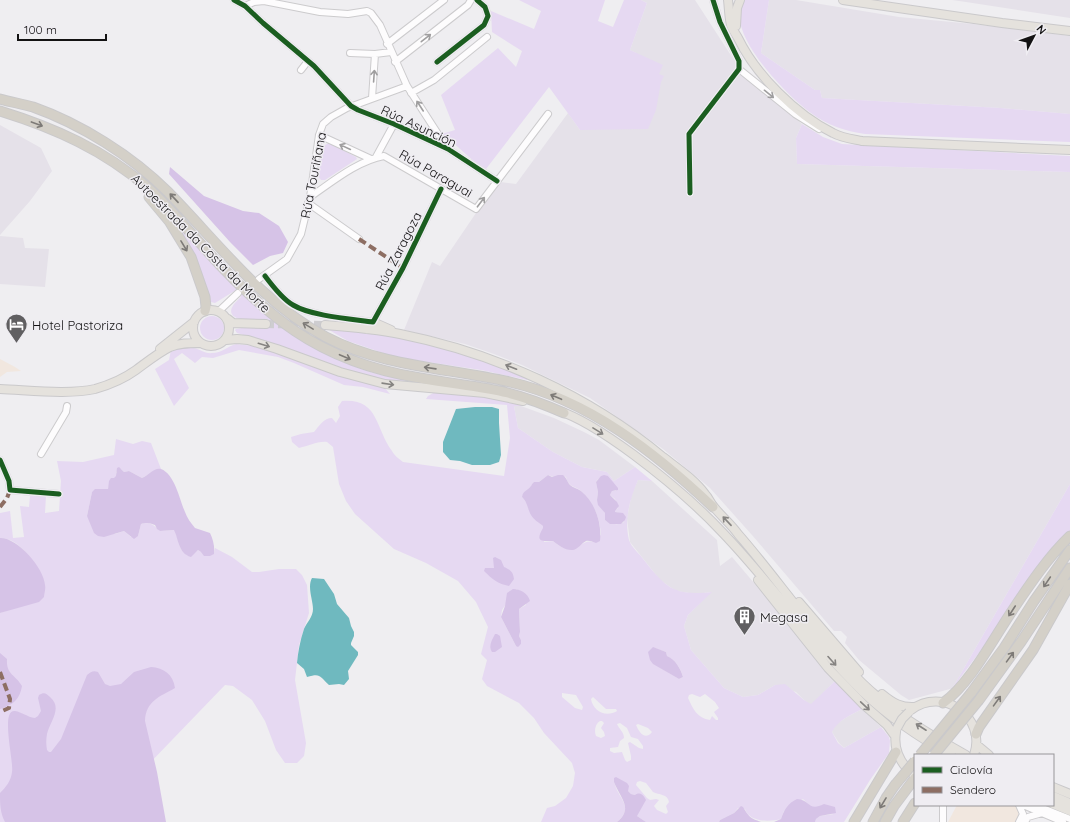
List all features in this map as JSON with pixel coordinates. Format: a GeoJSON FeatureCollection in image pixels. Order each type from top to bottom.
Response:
{"type":"FeatureCollection","features":[{"type":"Feature","properties":{"kind":"highway","name":"Autoestrada da Costa da Morte"},"geometry":{"type":"LineString","coordinates":[[0,99],[32,107],[77,126],[143,169],[167,191],[246,275],[277,303],[300,321],[327,338],[379,358],[512,382],[537,389],[559,398],[604,421],[635,441],[686,482],[713,507]]}},
{"type":"Feature","properties":{"kind":"highway","name":"Autoestrada da Costa da Morte"},"geometry":{"type":"LineString","coordinates":[[0,111],[62,133],[108,157],[127,170],[149,189],[209,253],[268,310],[295,331],[325,348],[377,369],[421,379],[464,384],[507,393],[532,400],[564,413]]}},
{"type":"Feature","properties":{"kind":"highway"},"geometry":{"type":"LineString","coordinates":[[90,147],[140,188],[156,204],[169,221],[191,257],[205,297],[205,311]]}},
{"type":"Feature","properties":{"kind":"highway"},"geometry":{"type":"LineString","coordinates":[[943,703],[957,691],[989,648],[1014,608],[1034,580],[1070,536]]}},
{"type":"Feature","properties":{"kind":"highway"},"geometry":{"type":"LineString","coordinates":[[921,754],[971,693],[1004,648],[1034,601],[1070,550]]}},
{"type":"Feature","properties":{"kind":"highway"},"geometry":{"type":"LineString","coordinates":[[935,754],[979,700],[1021,642],[1070,568]]}},
{"type":"Feature","properties":{"kind":"highway"},"geometry":{"type":"LineString","coordinates":[[976,734],[979,727],[1033,650],[1070,584]]}},
{"type":"Feature","properties":{"kind":"highway"},"geometry":{"type":"LineString","coordinates":[[854,822],[896,752]]}},
{"type":"Feature","properties":{"kind":"highway"},"geometry":{"type":"LineString","coordinates":[[873,822],[886,798],[914,762]]}},
{"type":"Feature","properties":{"kind":"highway"},"geometry":{"type":"LineString","coordinates":[[885,822],[914,778]]}},
{"type":"Feature","properties":{"kind":"highway"},"geometry":{"type":"LineString","coordinates":[[903,822],[914,805]]}},
{"type":"Feature","properties":{"kind":"main road"},"geometry":{"type":"LineString","coordinates":[[728,0],[731,25],[739,42],[755,65],[777,91],[808,118],[834,134],[845,138],[862,140],[1070,150]]}},
{"type":"Feature","properties":{"kind":"main road"},"geometry":{"type":"LineString","coordinates":[[733,0],[733,14],[739,42]]}},
{"type":"Feature","properties":{"kind":"main road"},"geometry":{"type":"LineString","coordinates":[[736,26],[737,8],[740,0]]}},
{"type":"Feature","properties":{"kind":"main road"},"geometry":{"type":"LineString","coordinates":[[843,0],[1002,23],[1070,31]]}},
{"type":"Feature","properties":{"kind":"main road"},"geometry":{"type":"LineString","coordinates":[[266,324],[233,323],[219,311],[205,311],[196,317],[194,322],[194,333],[200,343],[205,346],[216,346],[226,340],[248,340],[340,372],[385,384],[485,393],[530,403],[564,413],[593,428],[626,450],[673,486],[706,515],[741,553],[834,663],[864,693],[904,726],[949,754]]}},
{"type":"Feature","properties":{"kind":"main road"},"geometry":{"type":"LineString","coordinates":[[226,340],[230,330],[228,319]]}},
{"type":"Feature","properties":{"kind":"main road"},"geometry":{"type":"LineString","coordinates":[[0,389],[83,391],[95,389],[117,381],[135,371],[164,345],[194,322]]}},
{"type":"Feature","properties":{"kind":"main road"},"geometry":{"type":"LineString","coordinates":[[366,329],[373,322],[400,334]]}},
{"type":"Feature","properties":{"kind":"main road"},"geometry":{"type":"LineString","coordinates":[[325,325],[400,334],[493,360],[532,375],[628,429],[653,448],[705,493],[713,507],[777,575],[845,656],[874,687],[887,697],[906,708],[912,709],[934,702],[950,705],[965,714],[973,725],[976,734],[975,751],[986,754]]}},
{"type":"Feature","properties":{"kind":"main road"},"geometry":{"type":"LineString","coordinates":[[147,361],[169,348],[180,344],[200,343]]}},
{"type":"Feature","properties":{"kind":"main road"},"geometry":{"type":"LineString","coordinates":[[706,515],[828,668],[864,705],[896,732]]}},
{"type":"Feature","properties":{"kind":"main road"},"geometry":{"type":"LineString","coordinates":[[739,535],[815,629],[868,688],[900,714],[964,754]]}},
{"type":"Feature","properties":{"kind":"main road"},"geometry":{"type":"LineString","coordinates":[[912,709],[902,719],[896,732],[896,752],[901,762],[914,776]]}},
{"type":"Feature","properties":{"kind":"main road"},"geometry":{"type":"LineString","coordinates":[[1054,787],[1070,794]]}},
{"type":"Feature","properties":{"kind":"main road"},"geometry":{"type":"LineString","coordinates":[[1054,796],[1070,803]]}},
{"type":"Feature","properties":{"kind":"main road"},"geometry":{"type":"LineString","coordinates":[[1054,804],[1070,812]]}},
{"type":"Feature","properties":{"kind":"street"},"geometry":{"type":"LineString","coordinates":[[234,0],[245,6],[314,66],[351,106]]}},
{"type":"Feature","properties":{"kind":"street"},"geometry":{"type":"LineString","coordinates":[[245,6],[264,0],[336,14],[367,11],[371,13],[378,22],[407,86],[448,149]]}},
{"type":"Feature","properties":{"kind":"street"},"geometry":{"type":"LineString","coordinates":[[387,44],[444,0]]}},
{"type":"Feature","properties":{"kind":"street"},"geometry":{"type":"LineString","coordinates":[[395,62],[468,5],[471,0]]}},
{"type":"Feature","properties":{"kind":"street"},"geometry":{"type":"LineString","coordinates":[[437,62],[484,25],[488,16],[485,7],[477,0]]}},
{"type":"Feature","properties":{"kind":"street"},"geometry":{"type":"LineString","coordinates":[[690,193],[689,134],[739,69],[739,61],[720,22],[713,0]]}},
{"type":"Feature","properties":{"kind":"street"},"geometry":{"type":"LineString","coordinates":[[411,93],[434,80],[487,37]]}},
{"type":"Feature","properties":{"kind":"street"},"geometry":{"type":"LineString","coordinates":[[350,53],[375,54],[391,52]]}},
{"type":"Feature","properties":{"kind":"street"},"geometry":{"type":"LineString","coordinates":[[372,98],[375,54]]}},
{"type":"Feature","properties":{"kind":"street"},"geometry":{"type":"LineString","coordinates":[[302,70],[308,61]]}},
{"type":"Feature","properties":{"kind":"street"},"geometry":{"type":"LineString","coordinates":[[739,69],[795,114],[824,131],[834,134]]}},
{"type":"Feature","properties":{"kind":"street","name":"Rúa Touriñana"},"geometry":{"type":"LineString","coordinates":[[373,322],[315,313],[293,305],[271,284],[262,278],[287,259],[301,234],[309,200],[319,134],[323,124],[331,117],[351,106],[407,86]]}},
{"type":"Feature","properties":{"kind":"street","name":"Rúa Asunción"},"geometry":{"type":"LineString","coordinates":[[351,106],[448,149],[496,181]]}},
{"type":"Feature","properties":{"kind":"street","name":"Rúa Paraguai"},"geometry":{"type":"LineString","coordinates":[[373,158],[384,156],[476,208],[548,114]]}},
{"type":"Feature","properties":{"kind":"street","name":"Rúa Paraguai"},"geometry":{"type":"LineString","coordinates":[[373,158],[394,124]]}},
{"type":"Feature","properties":{"kind":"street"},"geometry":{"type":"LineString","coordinates":[[319,134],[373,158]]}},
{"type":"Feature","properties":{"kind":"street"},"geometry":{"type":"LineString","coordinates":[[360,239],[309,200],[358,166],[373,158]]}},
{"type":"Feature","properties":{"kind":"street","name":"Rúa Zaragoza"},"geometry":{"type":"LineString","coordinates":[[373,322],[403,268],[441,189]]}},
{"type":"Feature","properties":{"kind":"street"},"geometry":{"type":"LineString","coordinates":[[219,311],[238,293]]}},
{"type":"Feature","properties":{"kind":"street"},"geometry":{"type":"LineString","coordinates":[[41,454],[66,412],[67,406]]}},
{"type":"Feature","properties":{"kind":"street"},"geometry":{"type":"LineString","coordinates":[[0,460],[9,480],[10,490],[59,494]]}},
{"type":"Feature","properties":{"kind":"street"},"geometry":{"type":"LineString","coordinates":[[943,822],[944,806]]}},
{"type":"Feature","properties":{"kind":"street"},"geometry":{"type":"LineString","coordinates":[[1019,806],[1023,814],[1019,822]]}},
{"type":"Feature","properties":{"kind":"street"},"geometry":{"type":"LineString","coordinates":[[1025,806],[1063,822]]}},
{"type":"Feature","properties":{"kind":"street"},"geometry":{"type":"LineString","coordinates":[[1038,806],[1070,819]]}},
{"type":"Feature","properties":{"kind":"street"},"geometry":{"type":"LineString","coordinates":[[1025,822],[1028,817],[1042,813]]}},
{"type":"Feature","properties":{"kind":"shaded area"},"geometry":{"type":"Polygon","coordinates":[[[519,0],[605,0],[598,21],[613,27],[624,0],[641,0],[647,3],[630,50],[663,65],[659,74],[664,76],[661,82],[656,110],[648,129],[580,130],[549,87],[486,169],[474,161],[442,134],[455,130],[441,95],[498,48],[516,67],[522,51],[492,32],[491,11],[534,29],[541,11],[519,0]]]}},
{"type":"Feature","properties":{"kind":"shaded area"},"geometry":{"type":"Polygon","coordinates":[[[641,0],[695,0],[745,77],[802,124],[796,138],[797,164],[1070,172],[1070,484],[952,689],[909,700],[901,695],[859,660],[845,643],[847,637],[841,631],[834,631],[710,488],[663,449],[590,398],[522,365],[494,354],[465,344],[404,330],[432,262],[440,266],[476,213],[500,182],[516,184],[568,113],[580,130],[636,53],[630,50],[647,3],[641,0]]]}},
{"type":"Feature","properties":{"kind":"shaded area"},"geometry":{"type":"Polygon","coordinates":[[[745,0],[769,0],[761,53],[815,90],[820,90],[822,98],[1001,108],[1070,114],[1070,142],[865,134],[843,129],[830,124],[811,113],[789,95],[754,52],[745,37],[740,23],[740,11],[745,0]]]}},
{"type":"Feature","properties":{"kind":"shaded area"},"geometry":{"type":"Polygon","coordinates":[[[769,0],[796,0],[899,17],[973,24],[1070,36],[1070,114],[1001,108],[822,98],[820,90],[815,90],[761,53],[769,0]]]}},
{"type":"Feature","properties":{"kind":"shaded area"},"geometry":{"type":"Polygon","coordinates":[[[952,0],[1070,0],[1070,18],[966,2],[952,0]]]}},
{"type":"Feature","properties":{"kind":"shaded area"},"geometry":{"type":"Polygon","coordinates":[[[802,124],[823,137],[842,144],[1070,156],[1070,172],[797,164],[796,138],[802,124]]]}},
{"type":"Feature","properties":{"kind":"shaded area"},"geometry":{"type":"Polygon","coordinates":[[[0,125],[41,148],[52,171],[30,201],[0,235],[0,125]]]}},
{"type":"Feature","properties":{"kind":"shaded area"},"geometry":{"type":"Polygon","coordinates":[[[329,143],[356,157],[357,159],[325,180],[321,180],[318,176],[323,148],[329,143]]]}},
{"type":"Feature","properties":{"kind":"shaded area"},"geometry":{"type":"Polygon","coordinates":[[[170,167],[204,196],[243,211],[259,213],[279,226],[288,242],[283,253],[270,256],[253,265],[230,242],[169,174],[170,167]]]}},
{"type":"Feature","properties":{"kind":"shaded area"},"geometry":{"type":"Polygon","coordinates":[[[180,227],[223,274],[246,296],[270,317],[295,335],[350,365],[417,384],[393,382],[356,374],[237,333],[235,330],[236,329],[246,327],[246,320],[235,317],[231,312],[233,305],[241,297],[236,290],[215,303],[211,302],[189,245],[179,229],[180,227]]]}},
{"type":"Feature","properties":{"kind":"shaded area"},"geometry":{"type":"Polygon","coordinates":[[[0,236],[23,238],[25,248],[49,249],[45,287],[0,284],[0,236]]]}},
{"type":"Feature","properties":{"kind":"shaded area"},"geometry":{"type":"Polygon","coordinates":[[[212,316],[220,320],[224,328],[220,336],[212,340],[204,336],[200,328],[204,320],[212,316]]]}},
{"type":"Feature","properties":{"kind":"shaded area"},"geometry":{"type":"Polygon","coordinates":[[[324,327],[394,337],[436,345],[528,377],[527,380],[481,370],[402,358],[348,341],[324,327]]]}},
{"type":"Feature","properties":{"kind":"shaded area"},"geometry":{"type":"Polygon","coordinates":[[[236,344],[254,346],[383,386],[390,394],[363,387],[344,385],[278,357],[239,350],[213,358],[202,357],[195,363],[182,353],[174,359],[189,388],[174,406],[155,369],[169,360],[171,350],[188,347],[207,353],[216,353],[236,344]]]}},
{"type":"Feature","properties":{"kind":"shaded area"},"geometry":{"type":"Polygon","coordinates":[[[0,359],[21,371],[7,372],[0,377],[0,359]]]}},
{"type":"Feature","properties":{"kind":"shaded area"},"geometry":{"type":"Polygon","coordinates":[[[435,392],[491,397],[521,404],[521,406],[514,406],[518,428],[553,452],[582,467],[607,472],[614,481],[635,467],[652,481],[638,480],[635,487],[630,502],[627,524],[630,543],[659,577],[672,588],[688,593],[712,592],[688,615],[684,626],[691,650],[724,688],[743,697],[758,695],[775,685],[785,684],[811,704],[835,681],[862,709],[845,718],[832,732],[838,743],[844,748],[881,727],[889,737],[889,753],[844,822],[815,822],[820,816],[834,814],[811,807],[803,799],[784,811],[781,819],[776,820],[765,821],[755,819],[747,813],[745,809],[738,808],[734,813],[720,820],[719,822],[646,822],[637,816],[635,795],[631,794],[614,778],[615,785],[625,806],[623,816],[617,822],[541,822],[547,808],[555,806],[566,798],[573,786],[575,773],[572,763],[544,733],[534,718],[519,703],[487,686],[482,679],[487,660],[481,654],[488,627],[476,602],[458,581],[426,563],[394,549],[355,514],[346,501],[339,484],[333,447],[327,442],[323,442],[299,448],[292,442],[291,437],[314,432],[329,418],[332,418],[336,423],[340,416],[338,407],[342,401],[354,401],[363,404],[370,409],[386,442],[397,457],[403,462],[504,476],[510,438],[507,405],[426,399],[435,392]],[[548,475],[539,482],[532,483],[530,489],[524,493],[522,497],[527,503],[528,508],[543,526],[544,542],[553,541],[567,549],[572,549],[584,543],[592,542],[601,535],[598,517],[593,506],[586,495],[568,483],[566,477],[561,475],[554,477],[548,475]],[[608,476],[598,479],[596,482],[598,492],[597,500],[605,513],[605,520],[614,524],[624,522],[620,513],[614,511],[618,508],[615,499],[610,495],[612,491],[616,491],[613,483],[608,476]],[[516,589],[502,610],[501,617],[516,646],[518,646],[521,644],[519,636],[519,609],[526,605],[524,593],[516,589]],[[655,648],[659,667],[679,679],[683,677],[681,670],[673,660],[667,656],[666,652],[655,648]],[[562,693],[562,697],[575,708],[582,710],[583,707],[576,695],[562,693]],[[692,694],[689,695],[688,698],[699,715],[706,719],[710,720],[712,716],[718,720],[714,712],[719,708],[715,702],[705,694],[700,697],[692,694]],[[593,697],[591,699],[594,707],[601,712],[609,714],[617,711],[616,709],[606,709],[593,697]],[[600,721],[597,724],[595,734],[601,738],[605,736],[601,728],[604,723],[600,721]],[[620,723],[617,724],[624,738],[620,741],[618,747],[610,748],[610,751],[614,753],[622,752],[627,762],[631,760],[628,743],[630,742],[643,749],[643,746],[638,739],[631,737],[627,728],[620,723]],[[638,724],[636,725],[641,733],[647,736],[652,732],[648,728],[638,724]],[[640,781],[637,782],[636,785],[650,800],[659,800],[654,806],[657,810],[666,814],[668,812],[666,806],[669,802],[667,797],[653,792],[646,783],[640,781]]]}},
{"type":"Feature","properties":{"kind":"shaded area"},"geometry":{"type":"Polygon","coordinates":[[[514,406],[521,406],[554,418],[584,432],[599,440],[635,467],[614,481],[607,472],[582,467],[553,452],[518,428],[514,406]]]}},
{"type":"Feature","properties":{"kind":"shaded area"},"geometry":{"type":"Polygon","coordinates":[[[116,439],[133,444],[142,441],[151,443],[161,469],[157,469],[142,478],[129,471],[124,472],[121,469],[116,472],[117,476],[109,485],[108,489],[92,492],[87,516],[115,534],[124,531],[131,537],[138,536],[141,524],[144,523],[151,524],[160,531],[175,530],[181,549],[191,556],[198,550],[201,552],[214,554],[215,548],[232,557],[252,572],[296,569],[302,575],[307,585],[309,613],[299,645],[295,680],[306,743],[304,756],[297,763],[285,763],[276,750],[265,721],[252,700],[233,686],[225,685],[93,822],[0,822],[0,613],[17,607],[41,573],[19,545],[7,539],[0,538],[0,513],[10,511],[13,538],[24,537],[20,506],[29,507],[30,496],[46,496],[45,513],[59,511],[61,481],[57,461],[83,462],[114,455],[116,439]]]}},
{"type":"Feature","properties":{"kind":"shaded area"},"geometry":{"type":"Polygon","coordinates":[[[119,467],[124,472],[129,471],[142,478],[156,469],[161,469],[166,472],[170,476],[186,514],[195,528],[210,533],[214,543],[214,554],[204,556],[198,550],[191,557],[181,549],[174,530],[160,531],[155,525],[148,523],[141,524],[138,536],[134,539],[124,531],[104,537],[98,536],[94,533],[87,516],[92,492],[95,489],[108,489],[109,481],[111,478],[116,476],[117,468],[119,467]]]}},
{"type":"Feature","properties":{"kind":"shaded area"},"geometry":{"type":"Polygon","coordinates":[[[548,475],[552,477],[563,475],[572,487],[581,491],[590,501],[599,520],[600,541],[596,543],[586,541],[573,550],[568,550],[553,541],[540,540],[539,538],[543,526],[532,517],[522,497],[523,493],[530,488],[533,482],[539,482],[548,475]]]}},
{"type":"Feature","properties":{"kind":"shaded area"},"geometry":{"type":"Polygon","coordinates":[[[601,476],[608,476],[618,488],[618,490],[612,491],[610,495],[619,506],[615,512],[623,513],[626,517],[621,524],[610,524],[605,520],[605,513],[598,505],[596,482],[601,476]]]}},
{"type":"Feature","properties":{"kind":"shaded area"},"geometry":{"type":"Polygon","coordinates":[[[638,480],[652,481],[717,540],[720,566],[732,557],[835,681],[811,705],[796,692],[775,685],[758,695],[743,697],[724,688],[691,650],[684,626],[688,615],[711,592],[696,594],[676,591],[660,580],[630,542],[627,518],[632,493],[638,480]]]}},
{"type":"Feature","properties":{"kind":"shaded area"},"geometry":{"type":"Polygon","coordinates":[[[1070,484],[1070,531],[952,689],[1070,484]]]}},
{"type":"Feature","properties":{"kind":"shaded area"},"geometry":{"type":"Polygon","coordinates":[[[0,538],[7,539],[14,543],[35,562],[40,570],[45,588],[44,597],[39,602],[0,613],[0,538]]]}},
{"type":"Feature","properties":{"kind":"shaded area"},"geometry":{"type":"Polygon","coordinates":[[[495,557],[501,560],[504,567],[512,573],[514,579],[509,586],[495,581],[484,571],[485,568],[494,568],[493,558],[495,557]]]}},
{"type":"Feature","properties":{"kind":"shaded area"},"geometry":{"type":"Polygon","coordinates":[[[513,589],[523,592],[530,601],[519,609],[519,636],[521,644],[518,647],[516,646],[501,617],[505,606],[507,593],[513,589]]]}},
{"type":"Feature","properties":{"kind":"shaded area"},"geometry":{"type":"Polygon","coordinates":[[[495,634],[500,636],[502,647],[495,652],[492,652],[490,645],[495,634]]]}},
{"type":"Feature","properties":{"kind":"shaded area"},"geometry":{"type":"Polygon","coordinates":[[[653,647],[666,652],[667,656],[673,659],[683,677],[679,679],[653,664],[650,660],[648,652],[653,647]]]}},
{"type":"Feature","properties":{"kind":"shaded area"},"geometry":{"type":"Polygon","coordinates":[[[0,653],[7,659],[9,671],[22,686],[18,698],[9,706],[0,709],[0,653]]]}},
{"type":"Feature","properties":{"kind":"shaded area"},"geometry":{"type":"Polygon","coordinates":[[[151,667],[164,670],[170,675],[175,688],[154,700],[148,709],[145,721],[157,772],[166,822],[5,822],[1,812],[0,793],[8,784],[12,772],[8,727],[8,718],[11,713],[15,711],[35,718],[41,711],[38,698],[39,695],[45,693],[50,697],[54,701],[56,710],[46,738],[47,750],[51,752],[61,739],[87,675],[93,671],[98,672],[105,684],[110,686],[121,684],[134,672],[151,667]]]}},
{"type":"Feature","properties":{"kind":"shaded area"},"geometry":{"type":"Polygon","coordinates":[[[862,709],[881,727],[844,748],[832,732],[835,725],[862,709]]]}},
{"type":"Feature","properties":{"kind":"shaded area"},"geometry":{"type":"Polygon","coordinates":[[[616,777],[627,783],[629,786],[628,791],[631,794],[640,794],[645,798],[646,800],[637,816],[646,822],[617,822],[625,812],[625,807],[614,782],[614,778],[616,777]]]}},
{"type":"Feature","properties":{"kind":"shaded area"},"geometry":{"type":"Polygon","coordinates":[[[797,799],[805,801],[815,807],[824,804],[835,807],[836,813],[820,816],[815,822],[774,822],[781,819],[787,807],[797,799]]]}},
{"type":"Feature","properties":{"kind":"shaded area"},"geometry":{"type":"Polygon","coordinates":[[[741,806],[750,817],[761,822],[719,822],[720,820],[734,813],[741,806]]]}},
{"type":"Feature","properties":{"kind":"shaded area"},"geometry":{"type":"Polygon","coordinates":[[[956,806],[1016,806],[1019,812],[1016,822],[948,822],[956,806]]]}},
{"type":"Feature","properties":{"kind":"water"},"geometry":{"type":"Polygon","coordinates":[[[492,407],[499,409],[501,455],[499,462],[490,465],[472,465],[460,461],[450,460],[443,452],[443,442],[456,409],[492,407]]]}},
{"type":"Feature","properties":{"kind":"water"},"geometry":{"type":"Polygon","coordinates":[[[312,578],[324,579],[334,594],[337,604],[349,618],[354,632],[351,645],[358,652],[358,655],[348,671],[349,679],[344,685],[329,685],[317,675],[307,677],[304,669],[297,663],[299,646],[304,629],[313,612],[310,589],[312,578]]]}},
{"type":"Feature","properties":{"kind":"tunnel"},"geometry":{"type":"LineString","coordinates":[[266,324],[325,325]]}},
{"type":"Feature","properties":{"kind":"marked path"},"geometry":{"type":"LineString","coordinates":[[359,239],[403,268]]}},
{"type":"Feature","properties":{"kind":"marked path"},"geometry":{"type":"LineString","coordinates":[[0,507],[7,498],[10,490]]}},
{"type":"Feature","properties":{"kind":"marked path"},"geometry":{"type":"LineString","coordinates":[[0,672],[10,699],[9,708],[0,712]]}},
{"type":"Feature","properties":{"kind":"cycle path"},"geometry":{"type":"LineString","coordinates":[[234,0],[245,6],[314,66],[351,106],[448,149],[497,181]]}},
{"type":"Feature","properties":{"kind":"cycle path"},"geometry":{"type":"LineString","coordinates":[[437,62],[484,25],[488,16],[485,7],[477,0]]}},
{"type":"Feature","properties":{"kind":"cycle path"},"geometry":{"type":"LineString","coordinates":[[690,193],[689,134],[739,69],[739,61],[720,22],[713,0]]}},
{"type":"Feature","properties":{"kind":"cycle path"},"geometry":{"type":"LineString","coordinates":[[265,276],[286,299],[301,309],[332,316],[373,322],[403,268],[441,189]]}},
{"type":"Feature","properties":{"kind":"cycle path"},"geometry":{"type":"LineString","coordinates":[[0,460],[9,481],[10,490],[59,494]]}},
{"type":"Feature","properties":{"kind":"place","name":"Hotel Pastoriza"},"geometry":{"type":"Point","coordinates":[17,344]}},
{"type":"Feature","properties":{"kind":"place","name":"Megasa"},"geometry":{"type":"Point","coordinates":[744,636]}}]}
